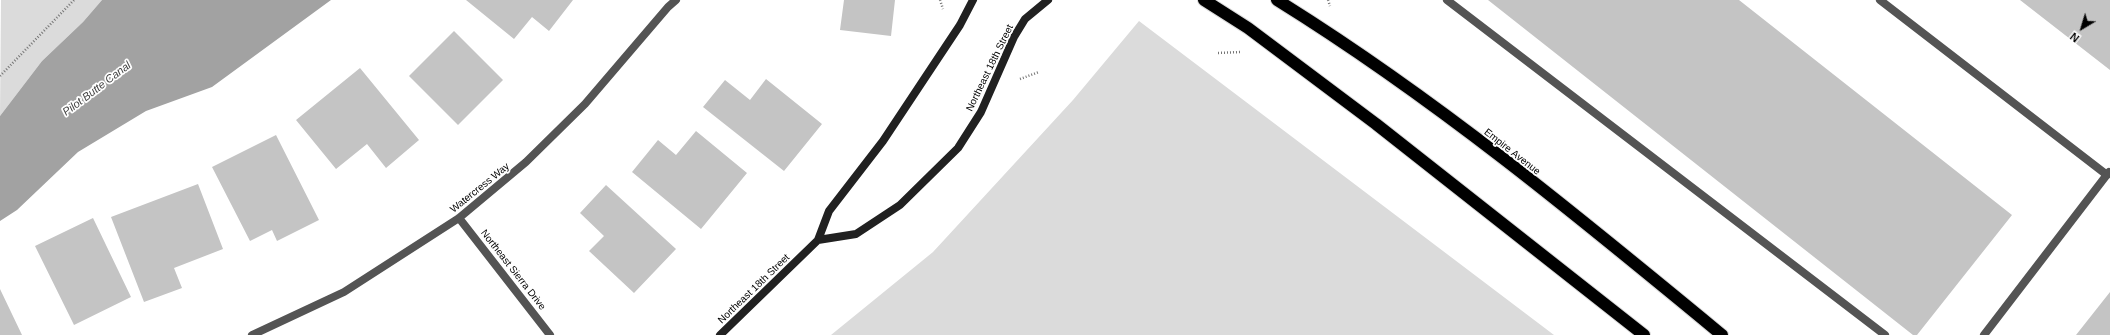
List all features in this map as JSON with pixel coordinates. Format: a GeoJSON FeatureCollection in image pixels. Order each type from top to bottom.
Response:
{"type":"FeatureCollection","features":[{"type":"Feature","properties":{"kind":"highway"},"geometry":{"type":"LineString","coordinates":[[1204,0],[1248,28],[1376,124],[1644,335]]}},
{"type":"Feature","properties":{"kind":"highway","name":"Empire Avenue"},"geometry":{"type":"LineString","coordinates":[[1278,0],[1339,39],[1432,105],[1636,264],[1722,335]]}},
{"type":"Feature","properties":{"kind":"main road","name":"Northeast 18th Street"},"geometry":{"type":"LineString","coordinates":[[720,335],[818,240],[829,211],[883,141],[960,25],[973,0]]}},
{"type":"Feature","properties":{"kind":"main road","name":"Northeast 18th Street"},"geometry":{"type":"LineString","coordinates":[[818,240],[856,234],[900,205],[958,148],[981,112],[1014,37],[1025,19],[1048,0]]}},
{"type":"Feature","properties":{"kind":"street","name":"Watercress Way"},"geometry":{"type":"LineString","coordinates":[[252,335],[344,292],[459,218],[526,162],[585,104],[668,7],[676,0]]}},
{"type":"Feature","properties":{"kind":"street"},"geometry":{"type":"LineString","coordinates":[[1447,0],[1885,335]]}},
{"type":"Feature","properties":{"kind":"street"},"geometry":{"type":"LineString","coordinates":[[1880,0],[2108,173],[1984,335]]}},
{"type":"Feature","properties":{"kind":"street","name":"Northeast Sierra Drive"},"geometry":{"type":"LineString","coordinates":[[459,218],[550,335]]}},
{"type":"Feature","properties":{"kind":"path"},"geometry":{"type":"LineString","coordinates":[[0,76],[74,0]]}},
{"type":"Feature","properties":{"kind":"shaded area"},"geometry":{"type":"Polygon","coordinates":[[[1,0],[102,0],[83,22],[42,61],[0,116],[1,0]]]}},
{"type":"Feature","properties":{"kind":"shaded area"},"geometry":{"type":"Polygon","coordinates":[[[1139,21],[1554,335],[831,335],[933,252],[1073,100],[1139,21]]]}},
{"type":"Feature","properties":{"kind":"water","name":"Pilot Butte Canal"},"geometry":{"type":"Polygon","coordinates":[[[102,0],[331,0],[212,87],[146,111],[78,152],[17,210],[0,221],[0,116],[42,61],[83,22],[102,0]]]}},
{"type":"Feature","properties":{"kind":"building"},"geometry":{"type":"Polygon","coordinates":[[[466,0],[573,0],[549,31],[532,17],[514,39],[466,0]]]}},
{"type":"Feature","properties":{"kind":"building"},"geometry":{"type":"Polygon","coordinates":[[[844,0],[895,0],[891,36],[840,30],[844,0]]]}},
{"type":"Feature","properties":{"kind":"building"},"geometry":{"type":"Polygon","coordinates":[[[1488,0],[1739,0],[2012,215],[1917,335],[1913,335],[1488,0]]]}},
{"type":"Feature","properties":{"kind":"building"},"geometry":{"type":"Polygon","coordinates":[[[2020,0],[2110,0],[2110,70],[2020,0]]]}},
{"type":"Feature","properties":{"kind":"building"},"geometry":{"type":"Polygon","coordinates":[[[454,31],[503,80],[458,125],[409,76],[454,31]]]}},
{"type":"Feature","properties":{"kind":"building"},"geometry":{"type":"Polygon","coordinates":[[[360,68],[419,140],[386,168],[367,144],[336,169],[296,120],[360,68]]]}},
{"type":"Feature","properties":{"kind":"building"},"geometry":{"type":"Polygon","coordinates":[[[766,79],[822,124],[784,171],[703,107],[725,80],[750,100],[766,79]]]}},
{"type":"Feature","properties":{"kind":"building"},"geometry":{"type":"Polygon","coordinates":[[[696,131],[747,173],[701,229],[632,172],[658,140],[676,155],[696,131]]]}},
{"type":"Feature","properties":{"kind":"building"},"geometry":{"type":"Polygon","coordinates":[[[276,135],[319,220],[277,241],[272,230],[250,241],[212,167],[276,135]]]}},
{"type":"Feature","properties":{"kind":"building"},"geometry":{"type":"Polygon","coordinates":[[[198,184],[223,249],[174,268],[182,288],[144,302],[111,217],[198,184]]]}},
{"type":"Feature","properties":{"kind":"building"},"geometry":{"type":"Polygon","coordinates":[[[606,185],[676,249],[634,293],[589,251],[604,236],[580,213],[606,185]]]}},
{"type":"Feature","properties":{"kind":"building"},"geometry":{"type":"Polygon","coordinates":[[[93,218],[131,297],[74,325],[35,246],[93,218]]]}},
{"type":"Feature","properties":{"kind":"building"},"geometry":{"type":"Polygon","coordinates":[[[0,289],[22,335],[0,335],[0,289]]]}},
{"type":"Feature","properties":{"kind":"building"},"geometry":{"type":"Polygon","coordinates":[[[2110,292],[2110,335],[2076,335],[2110,292]]]}}]}
